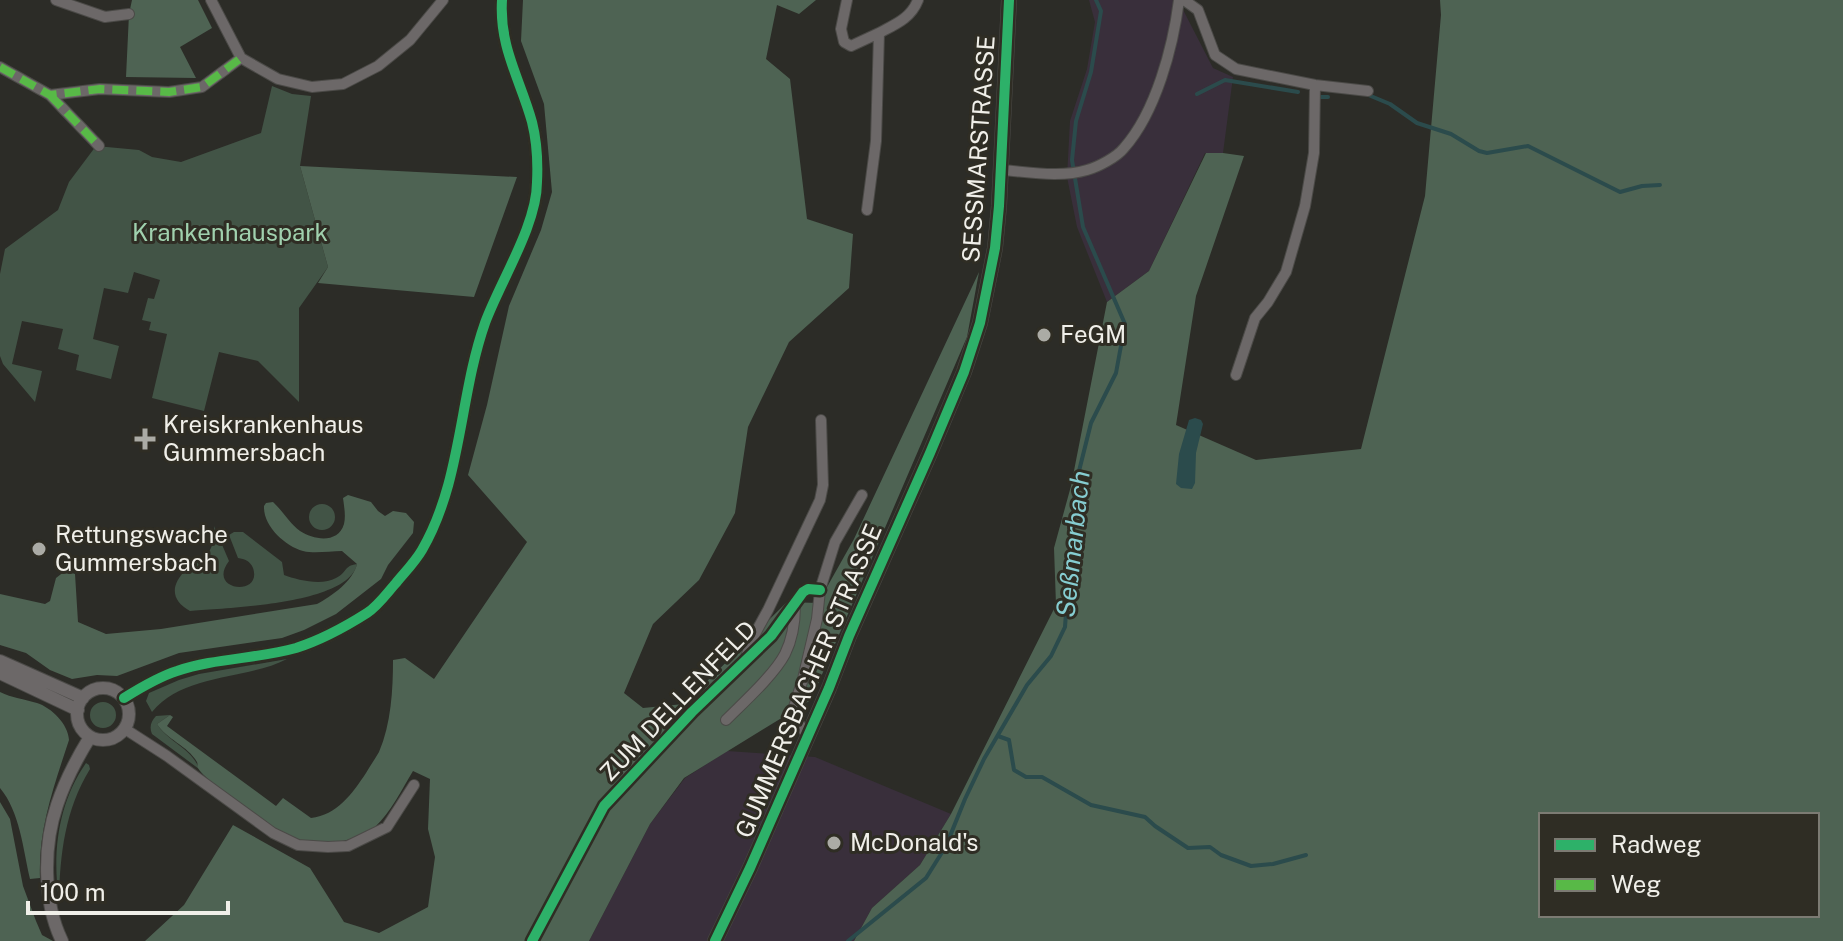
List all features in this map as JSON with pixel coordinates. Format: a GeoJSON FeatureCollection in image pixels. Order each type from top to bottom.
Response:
{"type":"FeatureCollection","features":[{"type":"Feature","properties":{"kind":"main road","name":"SESSMARSTRASSE"},"geometry":{"type":"LineString","coordinates":[[938,435],[980,323],[995,248],[1002,170],[1009,0]]}},
{"type":"Feature","properties":{"kind":"main road","name":"GUMMERSBACHER STRASSE"},"geometry":{"type":"LineString","coordinates":[[715,941],[750,868],[938,435]]}},
{"type":"Feature","properties":{"kind":"street"},"geometry":{"type":"LineString","coordinates":[[56,0],[105,17],[129,14]]}},
{"type":"Feature","properties":{"kind":"street"},"geometry":{"type":"LineString","coordinates":[[211,0],[241,58],[265,73],[312,87],[343,84],[378,66],[410,40],[443,0]]}},
{"type":"Feature","properties":{"kind":"street"},"geometry":{"type":"LineString","coordinates":[[124,698],[178,670],[285,650],[323,638],[371,610],[421,552],[440,515],[448,489],[485,323],[528,225],[537,188],[535,136],[509,59],[501,19],[502,0]]}},
{"type":"Feature","properties":{"kind":"street"},"geometry":{"type":"LineString","coordinates":[[847,0],[841,29],[844,42],[851,46],[905,19],[915,9],[918,0]]}},
{"type":"Feature","properties":{"kind":"street"},"geometry":{"type":"LineString","coordinates":[[1002,170],[1059,174],[1089,170],[1122,151],[1140,126],[1162,77],[1182,0],[1198,10],[1215,55],[1236,69],[1315,85],[1368,91]]}},
{"type":"Feature","properties":{"kind":"street"},"geometry":{"type":"LineString","coordinates":[[867,210],[876,141],[879,33]]}},
{"type":"Feature","properties":{"kind":"street"},"geometry":{"type":"LineString","coordinates":[[50,95],[100,89],[169,92],[202,87],[241,58]]}},
{"type":"Feature","properties":{"kind":"street"},"geometry":{"type":"LineString","coordinates":[[0,67],[50,95],[99,146]]}},
{"type":"Feature","properties":{"kind":"street"},"geometry":{"type":"LineString","coordinates":[[1236,375],[1255,318],[1286,272],[1305,206],[1314,153],[1315,85]]}},
{"type":"Feature","properties":{"kind":"street","name":"ZUM DELLENFELD"},"geometry":{"type":"LineString","coordinates":[[744,663],[751,641],[820,500],[823,485],[821,420]]}},
{"type":"Feature","properties":{"kind":"street"},"geometry":{"type":"LineString","coordinates":[[808,736],[794,717],[793,710],[817,619],[820,590],[835,542],[862,495]]}},
{"type":"Feature","properties":{"kind":"street","name":"ZUM DELLENFELD"},"geometry":{"type":"LineString","coordinates":[[532,941],[604,806],[692,712],[771,636],[803,592],[820,590]]}},
{"type":"Feature","properties":{"kind":"street","name":"ZUM DELLENFELD"},"geometry":{"type":"LineString","coordinates":[[726,720],[784,655],[795,622],[795,605]]}},
{"type":"Feature","properties":{"kind":"street"},"geometry":{"type":"LineString","coordinates":[[0,661],[80,704]]}},
{"type":"Feature","properties":{"kind":"street"},"geometry":{"type":"LineString","coordinates":[[0,673],[80,704]]}},
{"type":"Feature","properties":{"kind":"street"},"geometry":{"type":"LineString","coordinates":[[113,690],[124,698],[129,714],[125,729],[117,736],[99,740],[84,732],[79,725],[80,704],[93,691],[113,690]]}},
{"type":"Feature","properties":{"kind":"street"},"geometry":{"type":"LineString","coordinates":[[125,729],[273,833],[298,845],[348,846],[387,827],[414,785]]}},
{"type":"Feature","properties":{"kind":"street"},"geometry":{"type":"LineString","coordinates":[[62,941],[53,915],[48,876],[51,827],[67,779],[90,737]]}},
{"type":"Feature","properties":{"kind":"shaded area"},"geometry":{"type":"Polygon","coordinates":[[[1089,0],[1178,0],[1213,68],[1233,77],[1223,153],[1205,153],[1149,271],[1107,302],[1077,227],[1067,177],[1070,121],[1087,69],[1095,22],[1089,0]]]}},
{"type":"Feature","properties":{"kind":"shaded area"},"geometry":{"type":"Polygon","coordinates":[[[727,751],[815,757],[951,814],[920,865],[872,908],[854,941],[589,941],[650,824],[685,778],[727,751]]]}},
{"type":"Feature","properties":{"kind":"green space"},"geometry":{"type":"Polygon","coordinates":[[[132,0],[198,0],[212,28],[180,47],[196,78],[126,77],[132,0]]]}},
{"type":"Feature","properties":{"kind":"green space"},"geometry":{"type":"Polygon","coordinates":[[[523,0],[816,0],[799,14],[777,5],[766,59],[790,79],[807,219],[853,234],[849,288],[789,342],[748,427],[735,513],[699,580],[653,624],[624,693],[643,708],[684,704],[787,602],[818,603],[854,539],[979,272],[967,337],[811,700],[684,778],[650,824],[589,941],[145,941],[184,905],[233,825],[310,868],[344,922],[379,933],[428,907],[435,857],[428,829],[430,779],[413,771],[386,814],[365,833],[332,843],[305,841],[269,824],[213,783],[201,773],[193,756],[157,724],[170,715],[173,717],[167,726],[276,806],[283,798],[311,818],[329,813],[349,796],[379,752],[390,707],[393,660],[405,658],[434,679],[527,542],[468,475],[509,306],[541,230],[552,192],[544,104],[521,41],[523,0]]]}},
{"type":"Feature","properties":{"kind":"green space"},"geometry":{"type":"Polygon","coordinates":[[[1440,0],[1843,0],[1843,941],[854,941],[872,908],[920,865],[951,814],[1056,605],[1054,548],[1071,486],[1107,302],[1149,271],[1206,153],[1244,156],[1196,296],[1176,425],[1256,460],[1361,449],[1425,196],[1440,0]]]}},
{"type":"Feature","properties":{"kind":"green space","name":"Krankenhauspark"},"geometry":{"type":"Polygon","coordinates":[[[272,86],[292,94],[311,96],[300,166],[328,267],[299,308],[299,402],[258,361],[219,352],[204,411],[152,398],[167,334],[149,330],[151,322],[142,320],[148,298],[154,299],[160,280],[134,272],[128,293],[104,288],[93,339],[119,346],[111,379],[76,370],[79,355],[58,349],[63,329],[22,321],[12,364],[42,371],[35,402],[3,364],[0,356],[0,274],[5,249],[58,210],[69,182],[96,146],[139,150],[152,157],[181,162],[261,133],[272,86]]]}},
{"type":"Feature","properties":{"kind":"green space"},"geometry":{"type":"Polygon","coordinates":[[[300,166],[517,177],[474,297],[318,283],[328,267],[300,166]]]}},
{"type":"Feature","properties":{"kind":"green space"},"geometry":{"type":"Polygon","coordinates":[[[348,495],[371,502],[385,516],[393,511],[406,513],[414,522],[413,533],[381,579],[336,614],[304,630],[282,638],[179,653],[117,676],[72,679],[50,670],[26,653],[0,645],[0,594],[45,604],[50,601],[56,578],[65,571],[75,574],[78,622],[106,634],[161,629],[317,604],[347,582],[357,564],[342,551],[308,552],[289,545],[271,528],[264,506],[273,502],[300,531],[312,537],[325,538],[337,535],[341,530],[345,518],[343,498],[348,495]]]}},
{"type":"Feature","properties":{"kind":"green space"},"geometry":{"type":"Polygon","coordinates":[[[322,504],[331,508],[335,517],[331,526],[322,530],[313,526],[309,517],[313,508],[322,504]]]}},
{"type":"Feature","properties":{"kind":"green space"},"geometry":{"type":"Polygon","coordinates":[[[214,526],[229,561],[224,579],[236,587],[250,583],[254,577],[250,564],[238,558],[229,535],[234,532],[243,532],[282,562],[284,575],[296,579],[330,580],[357,564],[349,578],[310,596],[256,606],[190,611],[176,598],[175,587],[186,570],[210,550],[214,526]]]}},
{"type":"Feature","properties":{"kind":"green space"},"geometry":{"type":"Polygon","coordinates":[[[287,659],[181,690],[165,699],[152,712],[146,701],[149,693],[199,674],[287,659]]]}},
{"type":"Feature","properties":{"kind":"green space"},"geometry":{"type":"Polygon","coordinates":[[[0,692],[48,709],[58,717],[68,734],[69,740],[44,825],[40,878],[30,879],[16,819],[0,788],[0,692]]]}},
{"type":"Feature","properties":{"kind":"green space"},"geometry":{"type":"Polygon","coordinates":[[[103,702],[112,706],[116,715],[112,724],[103,728],[94,724],[90,715],[94,706],[103,702]]]}},
{"type":"Feature","properties":{"kind":"green space"},"geometry":{"type":"Polygon","coordinates":[[[170,715],[157,724],[191,756],[199,769],[152,734],[151,724],[156,716],[170,715]]]}},
{"type":"Feature","properties":{"kind":"green space"},"geometry":{"type":"Polygon","coordinates":[[[86,763],[90,769],[69,816],[59,900],[56,864],[59,829],[69,795],[86,763]]]}},
{"type":"Feature","properties":{"kind":"green space"},"geometry":{"type":"Polygon","coordinates":[[[0,802],[10,819],[23,886],[36,921],[42,935],[53,941],[0,941],[0,802]]]}},
{"type":"Feature","properties":{"kind":"water"},"geometry":{"type":"Polygon","coordinates":[[[1195,418],[1203,424],[1196,453],[1195,483],[1192,489],[1181,488],[1176,484],[1179,454],[1189,420],[1195,418]]]}},
{"type":"Feature","properties":{"kind":"waterway","name":"Seßmarbach"},"geometry":{"type":"LineString","coordinates":[[848,941],[926,878],[946,846],[984,759],[1027,685],[1051,656],[1065,627],[1075,487],[1091,423],[1116,373],[1125,324],[1083,227],[1072,160],[1076,121],[1091,72],[1101,11],[1096,0]]}},
{"type":"Feature","properties":{"kind":"waterway"},"geometry":{"type":"LineString","coordinates":[[1197,94],[1225,80],[1298,92]]}},
{"type":"Feature","properties":{"kind":"waterway"},"geometry":{"type":"LineString","coordinates":[[1366,94],[1390,104],[1417,123],[1451,134],[1479,151],[1487,153],[1528,146],[1620,192],[1660,185]]}},
{"type":"Feature","properties":{"kind":"waterway"},"geometry":{"type":"LineString","coordinates":[[1321,97],[1328,97]]}},
{"type":"Feature","properties":{"kind":"waterway"},"geometry":{"type":"LineString","coordinates":[[998,736],[1009,740],[1014,770],[1026,777],[1042,777],[1091,805],[1145,817],[1188,848],[1210,847],[1221,855],[1251,866],[1306,855]]}},
{"type":"Feature","properties":{"kind":"marked path"},"geometry":{"type":"LineString","coordinates":[[0,67],[50,95],[100,89],[169,92],[202,87],[241,58]]}},
{"type":"Feature","properties":{"kind":"marked path"},"geometry":{"type":"LineString","coordinates":[[50,95],[99,146]]}},
{"type":"Feature","properties":{"kind":"cycle path"},"geometry":{"type":"LineString","coordinates":[[124,698],[177,671],[296,648],[333,633],[375,607],[422,550],[445,496],[476,351],[485,323],[525,235],[535,199],[535,137],[507,48],[502,0]]}},
{"type":"Feature","properties":{"kind":"cycle path"},"geometry":{"type":"LineString","coordinates":[[715,941],[750,868],[930,453],[964,372],[980,323],[995,248],[999,206],[1009,0]]}},
{"type":"Feature","properties":{"kind":"cycle path"},"geometry":{"type":"LineString","coordinates":[[532,941],[604,806],[692,712],[771,636],[803,592],[820,590]]}},
{"type":"Feature","properties":{"kind":"place","name":"FeGM"},"geometry":{"type":"Point","coordinates":[1044,335]}},
{"type":"Feature","properties":{"kind":"place","name":"Kreiskrankenhaus Gummersbach"},"geometry":{"type":"Point","coordinates":[145,439]}},
{"type":"Feature","properties":{"kind":"place","name":"Rettungswache Gummersbach"},"geometry":{"type":"Point","coordinates":[39,549]}},
{"type":"Feature","properties":{"kind":"place","name":"McDonald's"},"geometry":{"type":"Point","coordinates":[834,843]}}]}
